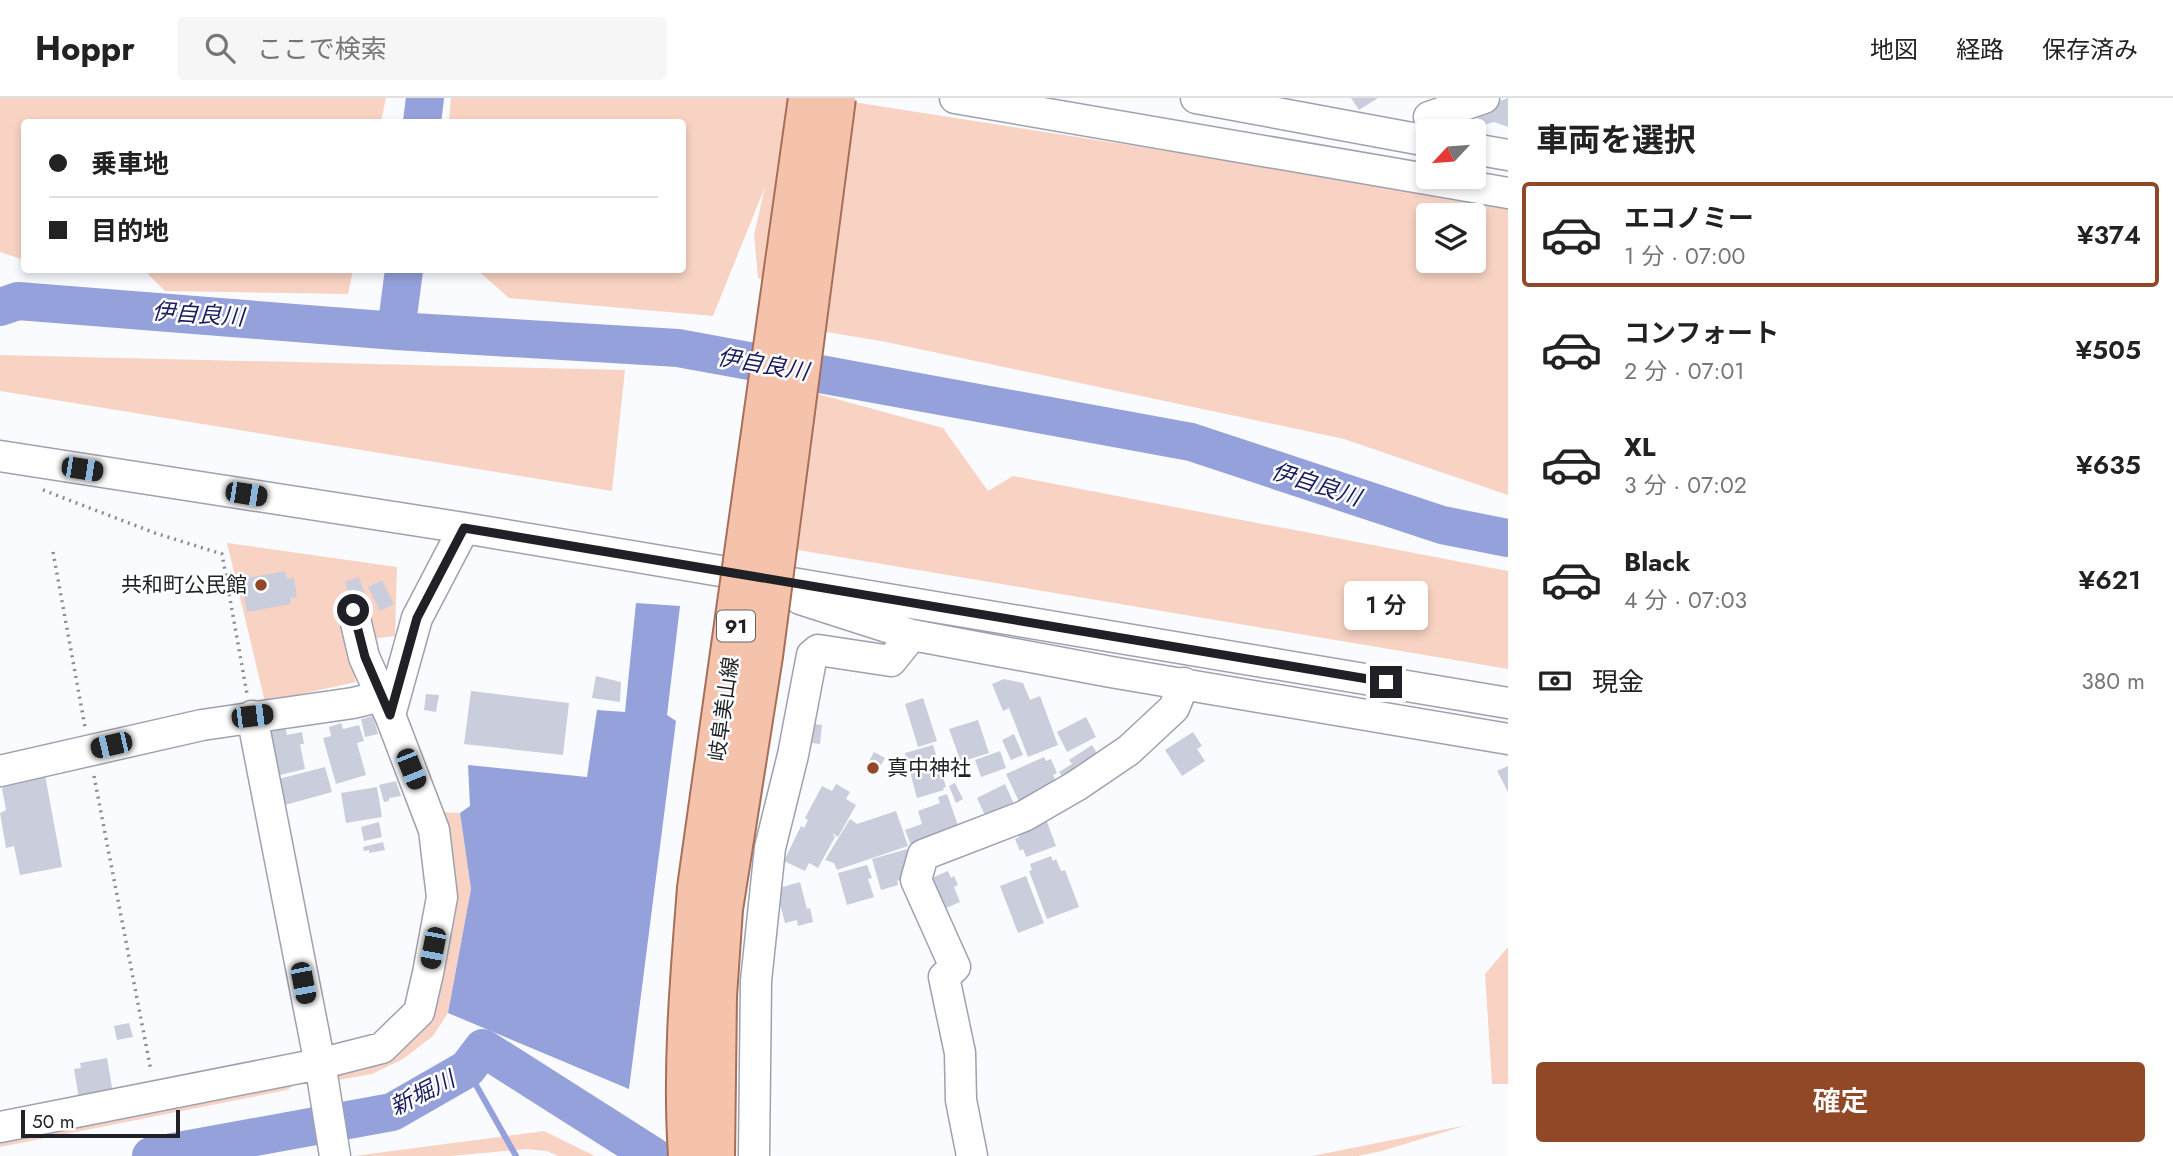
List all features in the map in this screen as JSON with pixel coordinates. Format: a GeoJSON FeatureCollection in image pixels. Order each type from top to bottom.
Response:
{"type":"FeatureCollection","features":[{"type":"Feature","properties":{"kind":"main road","name":"岐阜美山線"},"geometry":{"type":"LineString","coordinates":[[688,1156],[686,1075],[698,888],[808,98]]}},
{"type":"Feature","properties":{"kind":"main road","name":"岐阜美山線"},"geometry":{"type":"LineString","coordinates":[[715,1156],[717,996],[723,909],[763,656],[836,98]]}},
{"type":"Feature","properties":{"kind":"street"},"geometry":{"type":"LineString","coordinates":[[955,98],[1508,193]]}},
{"type":"Feature","properties":{"kind":"street"},"geometry":{"type":"LineString","coordinates":[[1046,98],[1093,121]]}},
{"type":"Feature","properties":{"kind":"street"},"geometry":{"type":"LineString","coordinates":[[1196,98],[1416,121]]}},
{"type":"Feature","properties":{"kind":"street"},"geometry":{"type":"LineString","coordinates":[[1434,119],[1484,98]]}},
{"type":"Feature","properties":{"kind":"street"},"geometry":{"type":"LineString","coordinates":[[1486,151],[1508,155]]}},
{"type":"Feature","properties":{"kind":"street"},"geometry":{"type":"LineString","coordinates":[[0,456],[464,528],[1508,703]]}},
{"type":"Feature","properties":{"kind":"street"},"geometry":{"type":"LineString","coordinates":[[386,706],[417,618],[464,528]]}},
{"type":"Feature","properties":{"kind":"street"},"geometry":{"type":"LineString","coordinates":[[786,595],[912,635],[1111,672],[1508,738]]}},
{"type":"Feature","properties":{"kind":"street"},"geometry":{"type":"LineString","coordinates":[[0,1127],[321,1069],[386,1046],[419,1012],[442,897],[434,830],[365,657],[353,610]]}},
{"type":"Feature","properties":{"kind":"street"},"geometry":{"type":"LineString","coordinates":[[754,1156],[756,981],[770,848],[793,755],[812,654],[818,650],[891,661],[912,635]]}},
{"type":"Feature","properties":{"kind":"street"},"geometry":{"type":"LineString","coordinates":[[972,1156],[961,1100],[960,1053],[944,977],[955,967],[916,880],[923,855],[1024,816],[1076,786],[1129,750],[1174,708],[1184,683]]}},
{"type":"Feature","properties":{"kind":"street"},"geometry":{"type":"LineString","coordinates":[[0,771],[252,716],[353,703],[386,706]]}},
{"type":"Feature","properties":{"kind":"street"},"geometry":{"type":"LineString","coordinates":[[252,716],[321,1069],[335,1156]]}},
{"type":"Feature","properties":{"kind":"path"},"geometry":{"type":"LineString","coordinates":[[34,488],[222,554],[252,716]]}},
{"type":"Feature","properties":{"kind":"path"},"geometry":{"type":"LineString","coordinates":[[53,552],[157,1097]]}},
{"type":"Feature","properties":{"kind":"shaded area"},"geometry":{"type":"Polygon","coordinates":[[[0,98],[386,98],[382,119],[21,119],[21,259],[0,252],[0,98]]]}},
{"type":"Feature","properties":{"kind":"shaded area"},"geometry":{"type":"Polygon","coordinates":[[[451,98],[827,98],[1508,204],[1508,495],[1344,439],[886,342],[803,328],[814,291],[758,278],[754,235],[765,187],[713,316],[509,298],[480,273],[686,273],[686,119],[449,119],[451,98]]]}},
{"type":"Feature","properties":{"kind":"shaded area"},"geometry":{"type":"Polygon","coordinates":[[[147,273],[352,273],[348,294],[165,291],[147,273]]]}},
{"type":"Feature","properties":{"kind":"shaded area"},"geometry":{"type":"Polygon","coordinates":[[[0,355],[625,370],[612,491],[0,391],[0,355]]]}},
{"type":"Feature","properties":{"kind":"shaded area"},"geometry":{"type":"Polygon","coordinates":[[[818,394],[943,428],[988,491],[1013,476],[1508,571],[1508,669],[798,550],[818,394]]]}},
{"type":"Feature","properties":{"kind":"shaded area"},"geometry":{"type":"Polygon","coordinates":[[[227,543],[397,567],[395,636],[345,642],[356,682],[265,702],[227,543]]]}},
{"type":"Feature","properties":{"kind":"shaded area"},"geometry":{"type":"Polygon","coordinates":[[[440,812],[460,813],[471,889],[448,1013],[433,1036],[403,1059],[372,1074],[332,1081],[332,1068],[407,1038],[440,812]]]}},
{"type":"Feature","properties":{"kind":"shaded area"},"geometry":{"type":"Polygon","coordinates":[[[1508,947],[1508,1084],[1492,1084],[1485,974],[1508,947]]]}},
{"type":"Feature","properties":{"kind":"shaded area"},"geometry":{"type":"Polygon","coordinates":[[[307,1076],[287,1090],[0,1147],[0,1133],[307,1076]]]}},
{"type":"Feature","properties":{"kind":"shaded area"},"geometry":{"type":"Polygon","coordinates":[[[1467,1125],[1358,1156],[1312,1156],[1467,1125]]]}},
{"type":"Feature","properties":{"kind":"shaded area"},"geometry":{"type":"Polygon","coordinates":[[[544,1131],[595,1156],[558,1156],[547,1151],[526,1149],[450,1156],[354,1156],[544,1131]]]}},
{"type":"Feature","properties":{"kind":"water"},"geometry":{"type":"Polygon","coordinates":[[[636,603],[680,606],[667,715],[676,721],[629,1089],[448,1013],[471,889],[460,813],[470,806],[468,765],[587,777],[597,710],[625,712],[636,603]]]}},
{"type":"Feature","properties":{"kind":"building"},"geometry":{"type":"Polygon","coordinates":[[[1351,98],[1378,98],[1359,110],[1351,98]]]}},
{"type":"Feature","properties":{"kind":"building"},"geometry":{"type":"Polygon","coordinates":[[[1508,98],[1508,127],[1494,122],[1486,124],[1486,119],[1478,119],[1475,110],[1508,98]]]}},
{"type":"Feature","properties":{"kind":"building"},"geometry":{"type":"Polygon","coordinates":[[[285,571],[287,579],[294,578],[297,597],[290,598],[291,604],[247,612],[244,595],[239,596],[236,580],[285,571]]]}},
{"type":"Feature","properties":{"kind":"building"},"geometry":{"type":"Polygon","coordinates":[[[359,577],[367,600],[353,606],[345,582],[359,577]]]}},
{"type":"Feature","properties":{"kind":"building"},"geometry":{"type":"Polygon","coordinates":[[[382,580],[394,604],[380,611],[368,587],[382,580]]]}},
{"type":"Feature","properties":{"kind":"building"},"geometry":{"type":"Polygon","coordinates":[[[596,676],[621,682],[620,702],[592,698],[596,676]]]}},
{"type":"Feature","properties":{"kind":"building"},"geometry":{"type":"Polygon","coordinates":[[[1004,679],[1023,683],[1030,700],[1040,696],[1058,745],[1028,757],[1009,708],[1003,711],[992,684],[1004,679]]]}},
{"type":"Feature","properties":{"kind":"building"},"geometry":{"type":"Polygon","coordinates":[[[471,691],[569,703],[563,755],[464,744],[471,691]]]}},
{"type":"Feature","properties":{"kind":"building"},"geometry":{"type":"Polygon","coordinates":[[[426,694],[439,695],[436,712],[424,710],[426,694]]]}},
{"type":"Feature","properties":{"kind":"building"},"geometry":{"type":"Polygon","coordinates":[[[923,698],[937,741],[918,747],[905,704],[923,698]]]}},
{"type":"Feature","properties":{"kind":"building"},"geometry":{"type":"Polygon","coordinates":[[[373,716],[378,734],[365,737],[361,719],[373,716]]]}},
{"type":"Feature","properties":{"kind":"building"},"geometry":{"type":"Polygon","coordinates":[[[1086,717],[1096,737],[1067,752],[1057,732],[1086,717]]]}},
{"type":"Feature","properties":{"kind":"building"},"geometry":{"type":"Polygon","coordinates":[[[978,720],[989,753],[961,762],[949,729],[978,720]]]}},
{"type":"Feature","properties":{"kind":"building"},"geometry":{"type":"Polygon","coordinates":[[[341,723],[343,729],[359,725],[364,741],[357,743],[366,775],[336,784],[323,738],[331,736],[329,727],[341,723]]]}},
{"type":"Feature","properties":{"kind":"building"},"geometry":{"type":"Polygon","coordinates":[[[814,724],[822,725],[820,744],[812,743],[814,724]]]}},
{"type":"Feature","properties":{"kind":"building"},"geometry":{"type":"Polygon","coordinates":[[[285,726],[287,735],[302,732],[304,744],[300,744],[305,769],[271,777],[262,731],[285,726]]]}},
{"type":"Feature","properties":{"kind":"building"},"geometry":{"type":"Polygon","coordinates":[[[1193,732],[1202,746],[1197,749],[1205,761],[1182,776],[1165,750],[1193,732]]]}},
{"type":"Feature","properties":{"kind":"building"},"geometry":{"type":"Polygon","coordinates":[[[1014,734],[1023,755],[1011,760],[1002,740],[1014,734]]]}},
{"type":"Feature","properties":{"kind":"building"},"geometry":{"type":"Polygon","coordinates":[[[933,745],[946,787],[917,798],[905,753],[933,745]]]}},
{"type":"Feature","properties":{"kind":"building"},"geometry":{"type":"Polygon","coordinates":[[[1092,745],[1105,766],[1066,782],[1059,772],[1072,764],[1069,760],[1092,745]]]}},
{"type":"Feature","properties":{"kind":"building"},"geometry":{"type":"Polygon","coordinates":[[[1000,751],[1006,768],[981,777],[975,760],[1000,751]]]}},
{"type":"Feature","properties":{"kind":"building"},"geometry":{"type":"Polygon","coordinates":[[[874,752],[885,758],[877,772],[867,765],[874,752]]]}},
{"type":"Feature","properties":{"kind":"building"},"geometry":{"type":"Polygon","coordinates":[[[1044,757],[1046,761],[1051,759],[1057,773],[1053,775],[1061,792],[1023,810],[1006,774],[1044,757]]]}},
{"type":"Feature","properties":{"kind":"building"},"geometry":{"type":"Polygon","coordinates":[[[1508,766],[1508,792],[1497,771],[1508,766]]]}},
{"type":"Feature","properties":{"kind":"building"},"geometry":{"type":"Polygon","coordinates":[[[325,767],[332,792],[278,807],[271,781],[325,767]]]}},
{"type":"Feature","properties":{"kind":"building"},"geometry":{"type":"Polygon","coordinates":[[[45,775],[62,867],[20,875],[14,846],[6,848],[0,813],[6,810],[1,783],[45,775]]]}},
{"type":"Feature","properties":{"kind":"building"},"geometry":{"type":"Polygon","coordinates":[[[396,781],[401,796],[389,798],[389,801],[384,802],[379,785],[396,781]]]}},
{"type":"Feature","properties":{"kind":"building"},"geometry":{"type":"Polygon","coordinates":[[[955,783],[963,799],[956,803],[949,786],[955,783]]]}},
{"type":"Feature","properties":{"kind":"building"},"geometry":{"type":"Polygon","coordinates":[[[836,784],[850,792],[846,799],[856,805],[838,837],[832,833],[835,837],[818,868],[809,863],[805,871],[784,861],[801,826],[804,828],[808,820],[805,818],[822,786],[832,791],[836,784]]]}},
{"type":"Feature","properties":{"kind":"building"},"geometry":{"type":"Polygon","coordinates":[[[1005,784],[1018,813],[990,826],[977,798],[1005,784]]]}},
{"type":"Feature","properties":{"kind":"building"},"geometry":{"type":"Polygon","coordinates":[[[377,787],[382,817],[346,823],[341,793],[377,787]]]}},
{"type":"Feature","properties":{"kind":"building"},"geometry":{"type":"Polygon","coordinates":[[[947,794],[960,831],[915,855],[905,830],[922,824],[918,811],[940,803],[938,797],[947,794]]]}},
{"type":"Feature","properties":{"kind":"building"},"geometry":{"type":"Polygon","coordinates":[[[896,811],[908,846],[837,870],[834,863],[825,860],[850,819],[857,824],[896,811]]]}},
{"type":"Feature","properties":{"kind":"building"},"geometry":{"type":"Polygon","coordinates":[[[1046,819],[1056,846],[1026,857],[1015,839],[1019,837],[1016,830],[1046,819]]]}},
{"type":"Feature","properties":{"kind":"building"},"geometry":{"type":"Polygon","coordinates":[[[379,822],[382,837],[364,841],[361,827],[379,822]]]}},
{"type":"Feature","properties":{"kind":"building"},"geometry":{"type":"Polygon","coordinates":[[[383,842],[385,850],[369,853],[369,850],[364,851],[363,847],[383,842]]]}},
{"type":"Feature","properties":{"kind":"building"},"geometry":{"type":"Polygon","coordinates":[[[907,849],[912,866],[910,877],[897,881],[898,885],[881,890],[872,859],[907,849]]]}},
{"type":"Feature","properties":{"kind":"building"},"geometry":{"type":"Polygon","coordinates":[[[1051,856],[1053,861],[1056,859],[1061,871],[1065,870],[1079,907],[1047,919],[1029,871],[1032,870],[1030,864],[1051,856]]]}},
{"type":"Feature","properties":{"kind":"building"},"geometry":{"type":"Polygon","coordinates":[[[867,865],[872,878],[868,879],[874,897],[847,905],[838,873],[867,865]]]}},
{"type":"Feature","properties":{"kind":"building"},"geometry":{"type":"Polygon","coordinates":[[[948,871],[958,885],[954,887],[960,902],[935,913],[922,882],[948,871]]]}},
{"type":"Feature","properties":{"kind":"building"},"geometry":{"type":"Polygon","coordinates":[[[1026,876],[1044,923],[1018,933],[1000,886],[1026,876]]]}},
{"type":"Feature","properties":{"kind":"building"},"geometry":{"type":"Polygon","coordinates":[[[800,882],[813,922],[798,926],[797,920],[785,923],[776,889],[800,882]]]}},
{"type":"Feature","properties":{"kind":"building"},"geometry":{"type":"Polygon","coordinates":[[[129,1023],[133,1037],[117,1040],[114,1026],[129,1023]]]}},
{"type":"Feature","properties":{"kind":"building"},"geometry":{"type":"Polygon","coordinates":[[[107,1058],[113,1093],[79,1099],[74,1069],[81,1068],[80,1063],[107,1058]]]}},
{"type":"Feature","properties":{"kind":"waterway"},"geometry":{"type":"LineString","coordinates":[[422,119],[425,98]]}},
{"type":"Feature","properties":{"kind":"waterway"},"geometry":{"type":"LineString","coordinates":[[396,331],[404,273]]}},
{"type":"Feature","properties":{"kind":"waterway","name":"伊自良川"},"geometry":{"type":"LineString","coordinates":[[0,307],[18,301],[396,331],[678,348],[1191,442],[1442,525],[1508,538]]}},
{"type":"Feature","properties":{"kind":"waterway","name":"新堀川"},"geometry":{"type":"LineString","coordinates":[[151,1156],[392,1112],[467,1069],[483,1048],[653,1156]]}},
{"type":"Feature","properties":{"kind":"waterway"},"geometry":{"type":"LineString","coordinates":[[467,1069],[516,1156]]}},
{"type":"Feature","properties":{"kind":"place","name":"共和町公民館"},"geometry":{"type":"Point","coordinates":[261,585]}},
{"type":"Feature","properties":{"kind":"place","name":"真中神社"},"geometry":{"type":"Point","coordinates":[873,768]}},
{"type":"Feature","properties":{"kind":"route"},"geometry":{"type":"LineString","coordinates":[[353,610],[365,657],[390,715],[417,618],[464,528],[1386,682]]}}]}
